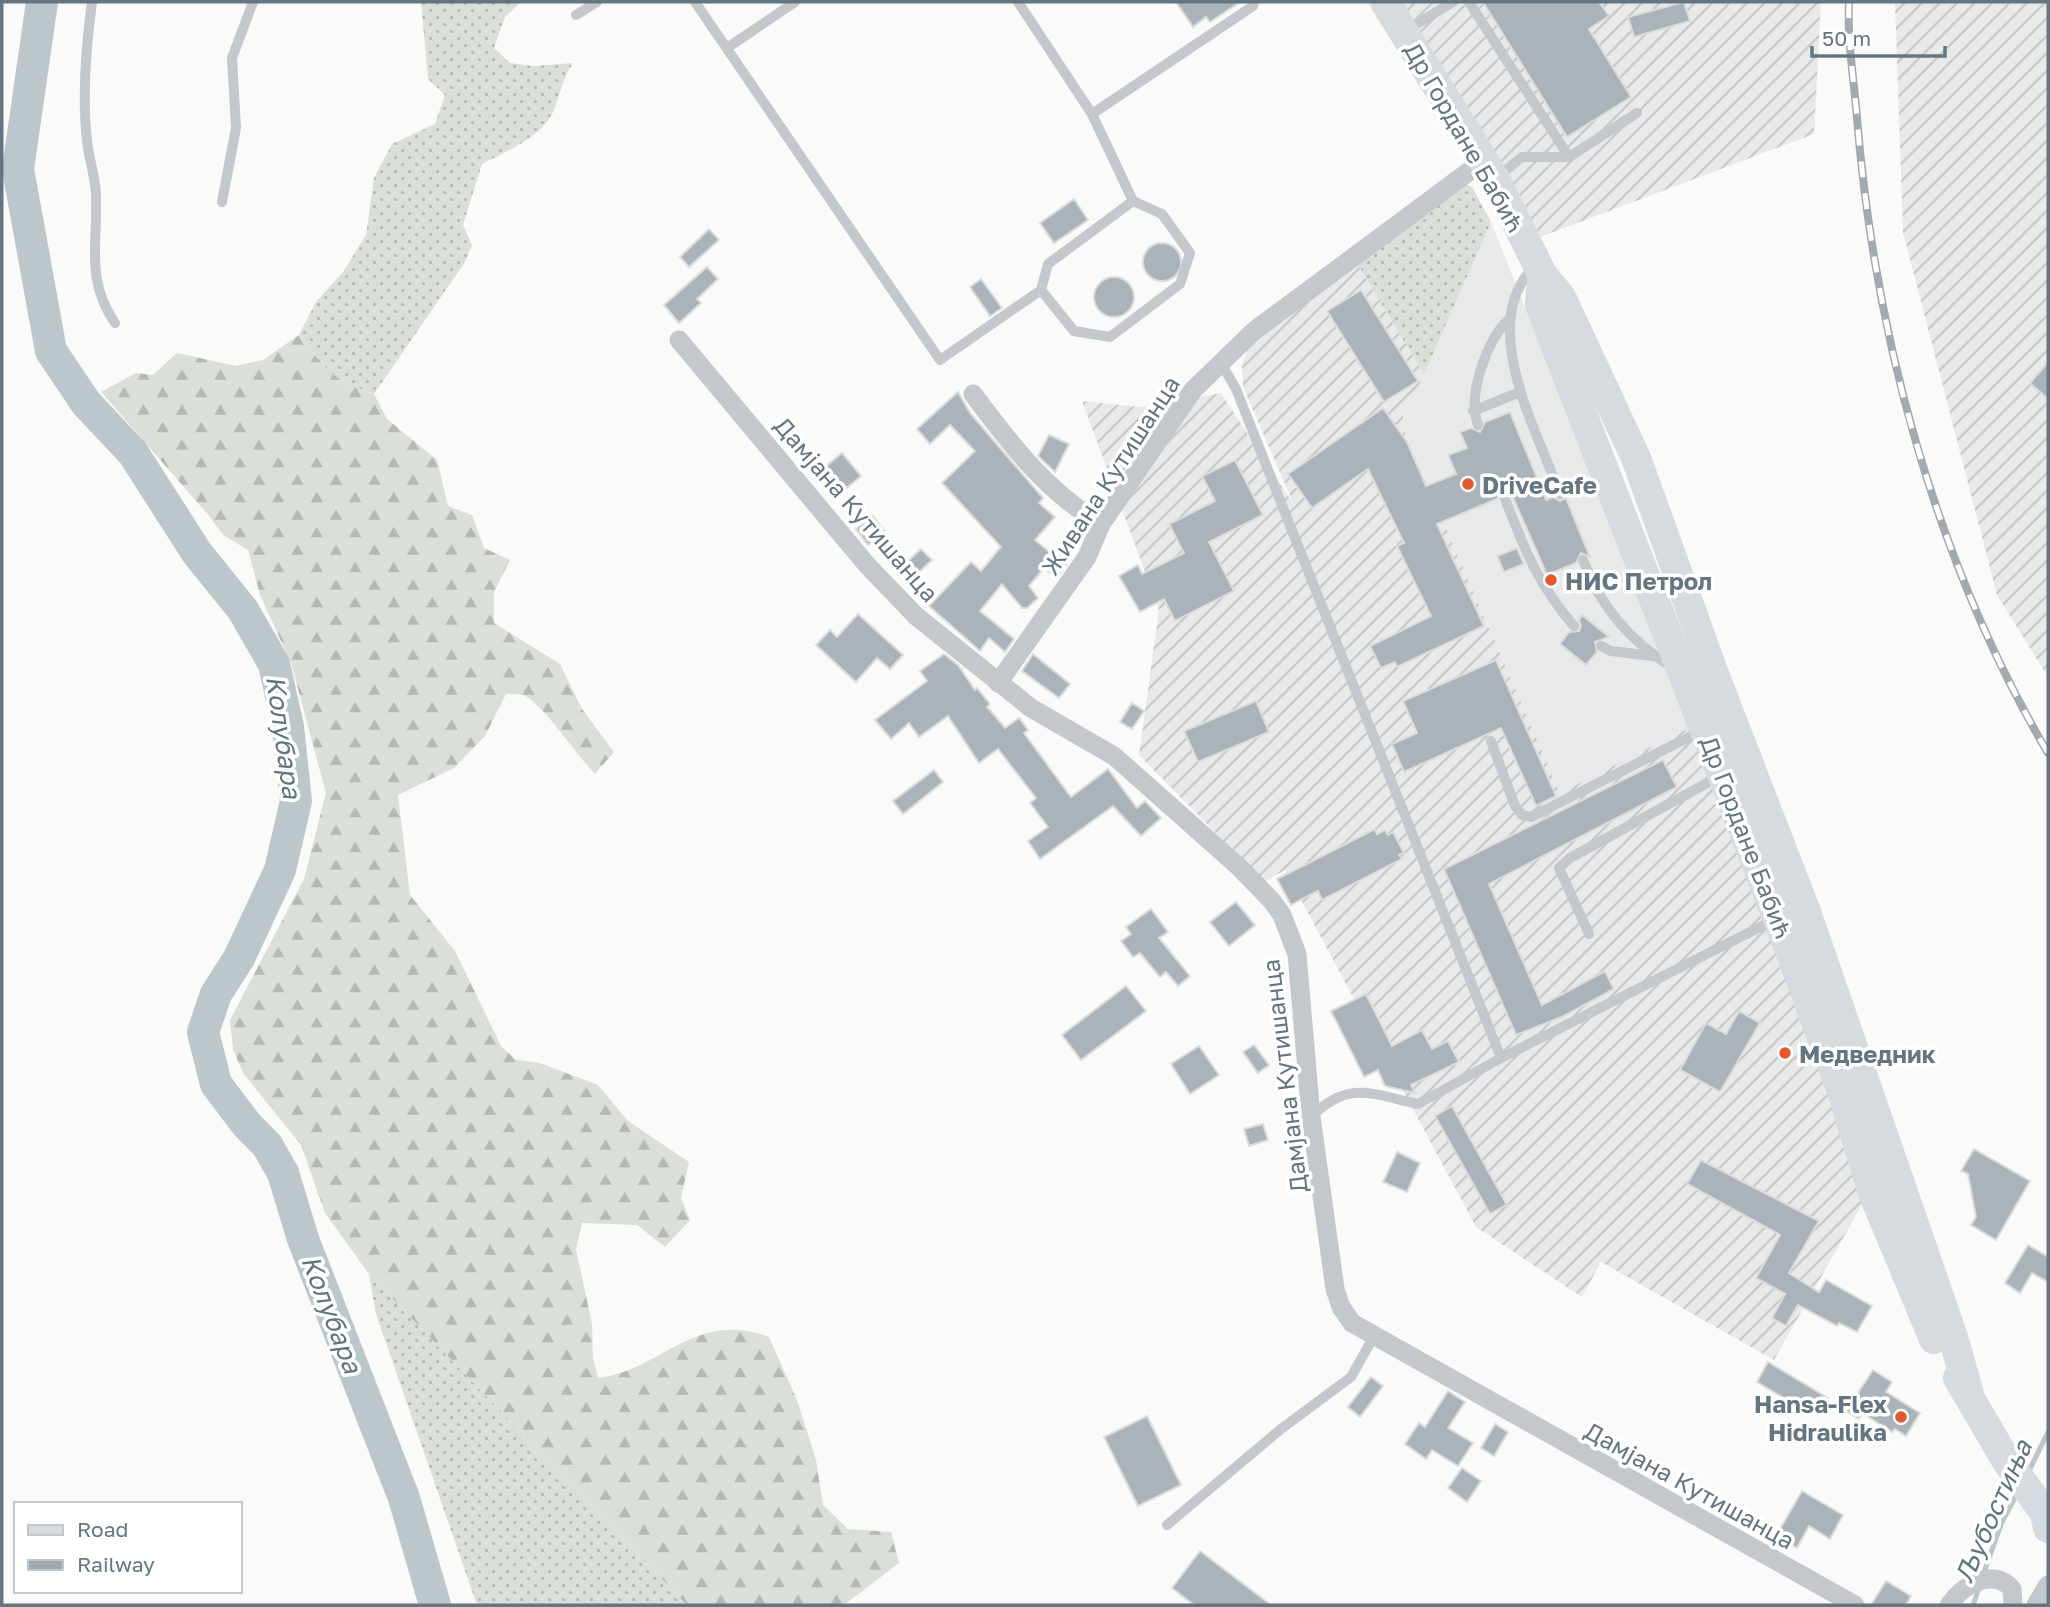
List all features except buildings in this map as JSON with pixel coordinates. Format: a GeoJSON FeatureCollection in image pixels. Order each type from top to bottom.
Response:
{"type":"FeatureCollection","features":[{"type":"Feature","properties":{"kind":"main road","name":"Др Гордане Бабић"},"geometry":{"type":"LineString","coordinates":[[1385,2],[1489,170],[1540,270],[1561,297],[1636,458],[1736,769],[1778,918],[1842,1091],[1873,1193],[1936,1345],[1969,1394],[2006,1461],[2045,1515]]}},
{"type":"Feature","properties":{"kind":"main road","name":"Др Гордане Бабић"},"geometry":{"type":"LineString","coordinates":[[1540,270],[1540,304],[1706,729],[1736,769],[1806,912],[1954,1340],[1969,1394]]}},
{"type":"Feature","properties":{"kind":"street","name":"Живана Кутишанца"},"geometry":{"type":"LineString","coordinates":[[998,683],[1087,557],[1101,524],[1193,390],[1254,331],[1489,170]]}},
{"type":"Feature","properties":{"kind":"street","name":"Дамјана Кутишанца"},"geometry":{"type":"LineString","coordinates":[[679,340],[867,565],[916,616],[1031,708],[1114,756],[1239,867],[1282,915],[1297,954],[1311,1117],[1335,1289],[1341,1307],[1352,1323],[1855,1605]]}},
{"type":"Feature","properties":{"kind":"street"},"geometry":{"type":"LineString","coordinates":[[973,394],[1020,457],[1041,479],[1064,500],[1101,524]]}},
{"type":"Feature","properties":{"kind":"street"},"geometry":{"type":"LineString","coordinates":[[1949,1605],[1958,1591],[1969,1584],[1996,1579],[2004,1581],[2012,1589],[2013,1605]]}},
{"type":"Feature","properties":{"kind":"street"},"geometry":{"type":"LineString","coordinates":[[2036,1605],[2048,1586]]}},
{"type":"Feature","properties":{"kind":"lane"},"geometry":{"type":"LineString","coordinates":[[93,2],[88,34],[87,140],[96,193],[94,276],[106,309],[116,323]]}},
{"type":"Feature","properties":{"kind":"lane"},"geometry":{"type":"LineString","coordinates":[[222,202],[236,128],[232,58],[253,2]]}},
{"type":"Feature","properties":{"kind":"lane"},"geometry":{"type":"LineString","coordinates":[[576,15],[597,2]]}},
{"type":"Feature","properties":{"kind":"lane"},"geometry":{"type":"LineString","coordinates":[[695,2],[940,360],[1041,290],[1048,264],[1133,201]]}},
{"type":"Feature","properties":{"kind":"lane"},"geometry":{"type":"LineString","coordinates":[[727,48],[795,2]]}},
{"type":"Feature","properties":{"kind":"lane"},"geometry":{"type":"LineString","coordinates":[[1018,2],[1092,114],[1133,201],[1162,214],[1190,253],[1180,284],[1110,337],[1074,331],[1041,290]]}},
{"type":"Feature","properties":{"kind":"lane"},"geometry":{"type":"LineString","coordinates":[[1092,114],[1253,6],[1254,2]]}},
{"type":"Feature","properties":{"kind":"lane"},"geometry":{"type":"LineString","coordinates":[[1403,32],[1453,2]]}},
{"type":"Feature","properties":{"kind":"lane"},"geometry":{"type":"LineString","coordinates":[[1469,2],[1569,157]]}},
{"type":"Feature","properties":{"kind":"lane"},"geometry":{"type":"LineString","coordinates":[[1489,170],[1522,157],[1569,157],[1637,113]]}},
{"type":"Feature","properties":{"kind":"lane"},"geometry":{"type":"LineString","coordinates":[[1540,270],[1526,275],[1510,319],[1510,340],[1520,392],[1560,494]]}},
{"type":"Feature","properties":{"kind":"lane"},"geometry":{"type":"LineString","coordinates":[[1478,425],[1473,411],[1487,351],[1495,332],[1510,319]]}},
{"type":"Feature","properties":{"kind":"lane"},"geometry":{"type":"LineString","coordinates":[[1221,362],[1236,389],[1501,1058]]}},
{"type":"Feature","properties":{"kind":"lane"},"geometry":{"type":"LineString","coordinates":[[1473,411],[1520,392]]}},
{"type":"Feature","properties":{"kind":"lane"},"geometry":{"type":"LineString","coordinates":[[1504,496],[1532,568],[1553,602],[1574,626]]}},
{"type":"Feature","properties":{"kind":"lane"},"geometry":{"type":"LineString","coordinates":[[1583,560],[1608,612],[1653,656],[1685,675]]}},
{"type":"Feature","properties":{"kind":"lane"},"geometry":{"type":"LineString","coordinates":[[1601,646],[1611,651],[1653,656]]}},
{"type":"Feature","properties":{"kind":"lane"},"geometry":{"type":"LineString","coordinates":[[1490,741],[1515,806],[1522,815],[1531,817],[1706,729]]}},
{"type":"Feature","properties":{"kind":"lane"},"geometry":{"type":"LineString","coordinates":[[1590,934],[1559,868],[1570,858],[1736,769]]}},
{"type":"Feature","properties":{"kind":"lane"},"geometry":{"type":"LineString","coordinates":[[1311,1117],[1329,1099],[1355,1090],[1418,1104],[1501,1058],[1778,918]]}},
{"type":"Feature","properties":{"kind":"lane"},"geometry":{"type":"LineString","coordinates":[[1167,1525],[1281,1429],[1351,1377],[1374,1336]]}},
{"type":"Feature","properties":{"kind":"shaded area"},"geometry":{"type":"Polygon","coordinates":[[[1385,2],[1821,2],[1814,134],[1540,237],[1385,2]]]}},
{"type":"Feature","properties":{"kind":"shaded area"},"geometry":{"type":"Polygon","coordinates":[[[1895,2],[2048,2],[2048,677],[1997,595],[1903,232],[1895,2]]]}},
{"type":"Feature","properties":{"kind":"shaded area","name":"НИС Петрол"},"geometry":{"type":"Polygon","coordinates":[[[1491,222],[1691,727],[1560,794],[1405,433],[1403,417],[1491,222]]]}},
{"type":"Feature","properties":{"kind":"shaded area"},"geometry":{"type":"Polygon","coordinates":[[[1357,263],[1424,374],[1403,417],[1405,433],[1560,793],[1691,727],[1868,1194],[1774,1360],[1601,1262],[1582,1297],[1476,1227],[1285,870],[1264,882],[1139,755],[1159,610],[1082,401],[1140,407],[1221,393],[1294,505],[1243,387],[1242,365],[1251,340],[1357,263]]]}},
{"type":"Feature","properties":{"kind":"green space"},"geometry":{"type":"Polygon","coordinates":[[[421,2],[521,2],[505,17],[494,48],[510,63],[533,66],[573,63],[554,110],[541,128],[533,136],[482,164],[463,225],[472,245],[465,262],[374,394],[348,384],[330,372],[299,335],[316,302],[343,272],[366,235],[374,178],[392,144],[435,124],[445,95],[428,79],[421,2]]]}},
{"type":"Feature","properties":{"kind":"green space"},"geometry":{"type":"Polygon","coordinates":[[[1466,184],[1472,187],[1491,222],[1424,374],[1357,263],[1466,184]]]}},
{"type":"Feature","properties":{"kind":"green space"},"geometry":{"type":"Polygon","coordinates":[[[299,335],[330,372],[348,384],[374,394],[387,419],[437,460],[448,506],[472,515],[484,548],[510,560],[494,592],[494,623],[560,664],[582,709],[614,752],[595,774],[531,699],[523,695],[506,694],[485,736],[454,768],[398,795],[410,895],[455,951],[501,1046],[516,1060],[540,1063],[598,1085],[628,1121],[689,1162],[681,1198],[690,1220],[665,1247],[637,1225],[582,1223],[576,1249],[592,1324],[593,1358],[598,1378],[621,1373],[680,1344],[720,1330],[743,1330],[769,1337],[797,1400],[816,1460],[823,1505],[848,1529],[891,1532],[899,1563],[844,1605],[687,1605],[369,1274],[325,1213],[301,1145],[243,1073],[233,1049],[230,1020],[304,879],[326,793],[291,663],[260,595],[248,550],[223,535],[101,392],[136,373],[153,375],[177,353],[236,366],[263,360],[299,335]]]}},
{"type":"Feature","properties":{"kind":"green space"},"geometry":{"type":"Polygon","coordinates":[[[369,1274],[687,1605],[477,1605],[376,1314],[369,1274]]]}},
{"type":"Feature","properties":{"kind":"waterway","name":"Колубара"},"geometry":{"type":"LineString","coordinates":[[42,2],[18,169],[51,351],[86,403],[133,453],[197,553],[243,610],[274,664],[288,727],[296,801],[280,870],[239,958],[216,994],[203,1032],[216,1084],[247,1125],[267,1145],[283,1173],[303,1239],[404,1498],[435,1605]]}},
{"type":"Feature","properties":{"kind":"waterway","name":"Љубостиња"},"geometry":{"type":"LineString","coordinates":[[2028,1473],[2048,1432]]}},
{"type":"Feature","properties":{"kind":"waterway","name":"Љубостиња"},"geometry":{"type":"LineString","coordinates":[[1983,1575],[2002,1522],[2017,1494]]}},
{"type":"Feature","properties":{"kind":"waterway","name":"Љубостиња"},"geometry":{"type":"LineString","coordinates":[[1973,1605],[1979,1588]]}},
{"type":"Feature","properties":{"kind":"railway"},"geometry":{"type":"LineString","coordinates":[[1849,2],[1850,45],[1866,201],[1896,366],[1917,447],[1943,527],[1973,605],[2008,680],[2048,753]]}},
{"type":"Feature","properties":{"kind":"place","name":"DriveCafe"},"geometry":{"type":"Point","coordinates":[1468,484]}},
{"type":"Feature","properties":{"kind":"place","name":"НИС Петрол"},"geometry":{"type":"Point","coordinates":[1551,580]}},
{"type":"Feature","properties":{"kind":"place","name":"Медведник"},"geometry":{"type":"Point","coordinates":[1785,1053]}},
{"type":"Feature","properties":{"kind":"place","name":"Hansa-Flex Hidraulika"},"geometry":{"type":"Point","coordinates":[1901,1417]}}]}
